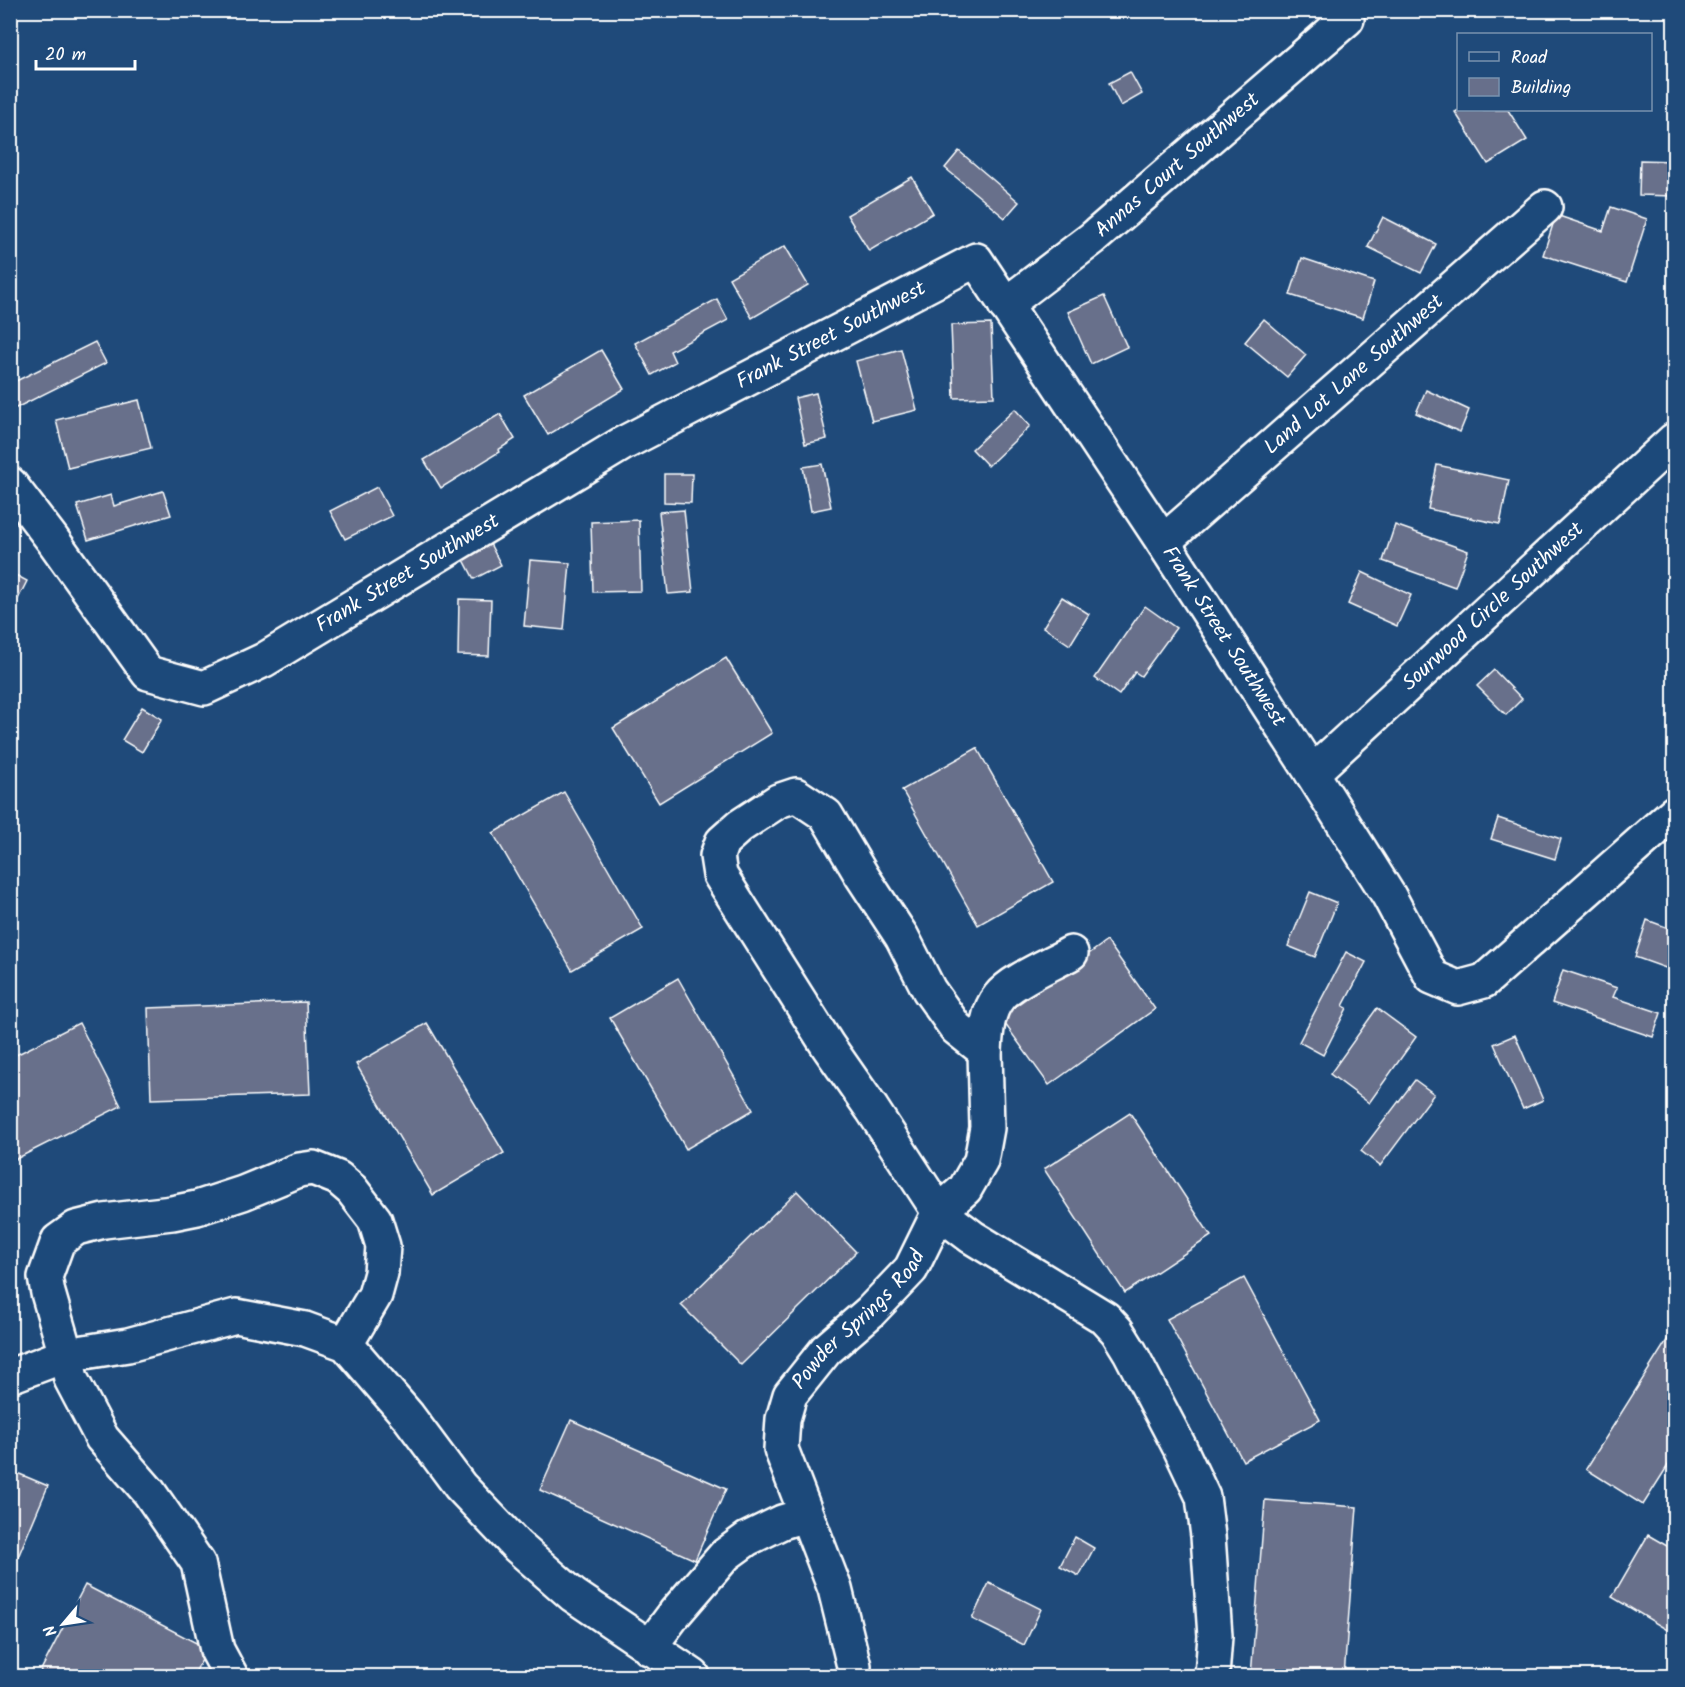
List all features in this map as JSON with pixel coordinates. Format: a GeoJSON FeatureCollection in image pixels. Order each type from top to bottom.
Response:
{"type":"FeatureCollection","features":[{"type":"Feature","properties":{"kind":"street","name":"Annas Court Southwest"},"geometry":{"type":"LineString","coordinates":[[1005,305],[1093,238],[1347,19]]}},
{"type":"Feature","properties":{"kind":"street","name":"Land Lot Lane Southwest"},"geometry":{"type":"LineString","coordinates":[[1163,542],[1545,207]]}},
{"type":"Feature","properties":{"kind":"street","name":"Frank Street Southwest"},"geometry":{"type":"LineString","coordinates":[[10,484],[52,538],[148,673],[204,688],[264,660],[622,444],[976,260],[1163,542],[1312,773],[1389,896],[1432,977],[1458,988],[1484,981],[1674,813]]}},
{"type":"Feature","properties":{"kind":"street","name":"Sourwood Circle Southwest"},"geometry":{"type":"LineString","coordinates":[[1312,773],[1674,441]]}},
{"type":"Feature","properties":{"kind":"street"},"geometry":{"type":"LineString","coordinates":[[985,1051],[956,1028],[929,990],[902,937],[826,815],[796,795],[778,801],[740,826],[722,842],[717,856],[720,875],[828,1046],[939,1212],[972,1236],[1105,1318],[1117,1331],[1130,1352],[1203,1497],[1215,1636],[1212,1677]]}},
{"type":"Feature","properties":{"kind":"street"},"geometry":{"type":"LineString","coordinates":[[939,1212],[965,1189],[981,1161],[987,1128],[985,1051],[990,1014],[999,997],[1016,983],[1071,953]]}},
{"type":"Feature","properties":{"kind":"street"},"geometry":{"type":"LineString","coordinates":[[231,1677],[217,1650],[198,1563],[149,1492],[102,1438],[71,1379],[45,1277],[58,1241],[76,1227],[197,1208],[243,1193],[300,1170],[313,1168],[338,1178],[352,1190],[375,1220],[382,1246],[381,1273],[375,1295],[346,1344]]}},
{"type":"Feature","properties":{"kind":"street","name":"Powder Springs Road"},"geometry":{"type":"LineString","coordinates":[[855,1673],[835,1589],[781,1449],[783,1419],[790,1395],[826,1350],[870,1312],[911,1269],[939,1212]]}},
{"type":"Feature","properties":{"kind":"street"},"geometry":{"type":"LineString","coordinates":[[10,1376],[66,1355],[128,1345],[236,1316],[305,1329],[346,1344],[408,1416],[460,1486],[517,1546],[573,1595],[693,1677]]}},
{"type":"Feature","properties":{"kind":"street"},"geometry":{"type":"LineString","coordinates":[[649,1648],[675,1613],[725,1556],[747,1539],[782,1522],[805,1515]]}},
{"type":"Feature","properties":{"kind":"building"},"geometry":{"type":"Polygon","coordinates":[[[1130,72],[1142,94],[1121,106],[1109,83],[1130,72]]]}},
{"type":"Feature","properties":{"kind":"building"},"geometry":{"type":"Polygon","coordinates":[[[1674,105],[1674,136],[1670,106],[1674,105]]]}},
{"type":"Feature","properties":{"kind":"building"},"geometry":{"type":"Polygon","coordinates":[[[1509,111],[1527,140],[1488,164],[1455,112],[1509,111]]]}},
{"type":"Feature","properties":{"kind":"building"},"geometry":{"type":"Polygon","coordinates":[[[959,151],[1019,202],[1005,218],[945,168],[959,151]]]}},
{"type":"Feature","properties":{"kind":"building"},"geometry":{"type":"Polygon","coordinates":[[[1640,160],[1674,161],[1674,196],[1639,195],[1640,160]]]}},
{"type":"Feature","properties":{"kind":"building"},"geometry":{"type":"Polygon","coordinates":[[[912,177],[933,213],[869,251],[847,215],[912,177]]]}},
{"type":"Feature","properties":{"kind":"building"},"geometry":{"type":"Polygon","coordinates":[[[1611,207],[1647,219],[1627,282],[1543,255],[1556,215],[1603,231],[1611,207]]]}},
{"type":"Feature","properties":{"kind":"building"},"geometry":{"type":"Polygon","coordinates":[[[1383,217],[1436,244],[1421,273],[1368,247],[1383,217]]]}},
{"type":"Feature","properties":{"kind":"building"},"geometry":{"type":"Polygon","coordinates":[[[785,246],[808,285],[752,318],[729,278],[785,246]]]}},
{"type":"Feature","properties":{"kind":"building"},"geometry":{"type":"Polygon","coordinates":[[[1302,258],[1374,282],[1363,318],[1290,295],[1302,258]]]}},
{"type":"Feature","properties":{"kind":"building"},"geometry":{"type":"Polygon","coordinates":[[[1104,296],[1127,347],[1091,364],[1068,312],[1104,296]]]}},
{"type":"Feature","properties":{"kind":"building"},"geometry":{"type":"Polygon","coordinates":[[[717,299],[728,320],[670,351],[675,362],[652,375],[635,343],[717,299]]]}},
{"type":"Feature","properties":{"kind":"building"},"geometry":{"type":"Polygon","coordinates":[[[1264,319],[1306,355],[1287,377],[1245,342],[1264,319]]]}},
{"type":"Feature","properties":{"kind":"building"},"geometry":{"type":"Polygon","coordinates":[[[991,324],[994,397],[954,398],[951,325],[991,324]]]}},
{"type":"Feature","properties":{"kind":"building"},"geometry":{"type":"Polygon","coordinates":[[[95,342],[106,363],[14,409],[10,401],[10,384],[95,342]]]}},
{"type":"Feature","properties":{"kind":"building"},"geometry":{"type":"Polygon","coordinates":[[[901,349],[917,410],[872,421],[856,361],[901,349]]]}},
{"type":"Feature","properties":{"kind":"building"},"geometry":{"type":"Polygon","coordinates":[[[601,350],[624,389],[548,435],[524,395],[601,350]]]}},
{"type":"Feature","properties":{"kind":"building"},"geometry":{"type":"Polygon","coordinates":[[[1426,390],[1469,410],[1460,432],[1416,413],[1426,390]]]}},
{"type":"Feature","properties":{"kind":"building"},"geometry":{"type":"Polygon","coordinates":[[[816,393],[827,439],[805,444],[795,398],[816,393]]]}},
{"type":"Feature","properties":{"kind":"building"},"geometry":{"type":"Polygon","coordinates":[[[139,400],[151,448],[68,468],[56,420],[139,400]]]}},
{"type":"Feature","properties":{"kind":"building"},"geometry":{"type":"Polygon","coordinates":[[[1015,409],[1030,426],[988,466],[972,449],[1015,409]]]}},
{"type":"Feature","properties":{"kind":"building"},"geometry":{"type":"Polygon","coordinates":[[[500,414],[515,439],[498,450],[499,452],[441,488],[424,460],[500,414]]]}},
{"type":"Feature","properties":{"kind":"building"},"geometry":{"type":"Polygon","coordinates":[[[822,464],[831,507],[811,511],[803,467],[822,464]]]}},
{"type":"Feature","properties":{"kind":"building"},"geometry":{"type":"Polygon","coordinates":[[[1437,465],[1509,480],[1500,524],[1428,509],[1437,465]]]}},
{"type":"Feature","properties":{"kind":"building"},"geometry":{"type":"Polygon","coordinates":[[[664,474],[692,474],[691,503],[664,502],[664,474]]]}},
{"type":"Feature","properties":{"kind":"building"},"geometry":{"type":"Polygon","coordinates":[[[377,487],[392,516],[345,539],[330,511],[377,487]]]}},
{"type":"Feature","properties":{"kind":"building"},"geometry":{"type":"Polygon","coordinates":[[[163,491],[171,515],[88,540],[77,505],[111,495],[114,506],[163,491]]]}},
{"type":"Feature","properties":{"kind":"building"},"geometry":{"type":"Polygon","coordinates":[[[684,510],[693,592],[668,594],[659,512],[684,510]]]}},
{"type":"Feature","properties":{"kind":"building"},"geometry":{"type":"Polygon","coordinates":[[[639,520],[641,591],[593,592],[591,522],[639,520]]]}},
{"type":"Feature","properties":{"kind":"building"},"geometry":{"type":"Polygon","coordinates":[[[1395,525],[1468,551],[1455,587],[1383,561],[1395,525]]]}},
{"type":"Feature","properties":{"kind":"building"},"geometry":{"type":"Polygon","coordinates":[[[488,540],[501,565],[474,579],[461,554],[488,540]]]}},
{"type":"Feature","properties":{"kind":"building"},"geometry":{"type":"Polygon","coordinates":[[[530,560],[570,563],[564,630],[524,626],[530,560]]]}},
{"type":"Feature","properties":{"kind":"building"},"geometry":{"type":"Polygon","coordinates":[[[10,572],[27,581],[10,615],[10,572]]]}},
{"type":"Feature","properties":{"kind":"building"},"geometry":{"type":"Polygon","coordinates":[[[1362,572],[1411,595],[1397,626],[1348,604],[1362,572]]]}},
{"type":"Feature","properties":{"kind":"building"},"geometry":{"type":"Polygon","coordinates":[[[1062,597],[1089,614],[1070,645],[1043,627],[1062,597]]]}},
{"type":"Feature","properties":{"kind":"building"},"geometry":{"type":"Polygon","coordinates":[[[459,599],[491,600],[489,656],[458,655],[459,599]]]}},
{"type":"Feature","properties":{"kind":"building"},"geometry":{"type":"Polygon","coordinates":[[[1145,606],[1176,628],[1141,676],[1135,672],[1119,695],[1095,678],[1145,606]]]}},
{"type":"Feature","properties":{"kind":"building"},"geometry":{"type":"Polygon","coordinates":[[[726,658],[772,733],[659,803],[613,728],[726,658]]]}},
{"type":"Feature","properties":{"kind":"building"},"geometry":{"type":"Polygon","coordinates":[[[1494,670],[1522,699],[1506,715],[1477,686],[1494,670]]]}},
{"type":"Feature","properties":{"kind":"building"},"geometry":{"type":"Polygon","coordinates":[[[142,707],[162,719],[142,752],[122,740],[142,707]]]}},
{"type":"Feature","properties":{"kind":"building"},"geometry":{"type":"Polygon","coordinates":[[[977,748],[1053,882],[978,925],[902,790],[977,748]]]}},
{"type":"Feature","properties":{"kind":"building"},"geometry":{"type":"Polygon","coordinates":[[[564,792],[643,929],[572,970],[493,833],[564,792]]]}},
{"type":"Feature","properties":{"kind":"building"},"geometry":{"type":"Polygon","coordinates":[[[1498,818],[1561,839],[1555,859],[1491,839],[1498,818]]]}},
{"type":"Feature","properties":{"kind":"building"},"geometry":{"type":"Polygon","coordinates":[[[1310,892],[1337,903],[1315,957],[1288,946],[1310,892]]]}},
{"type":"Feature","properties":{"kind":"building"},"geometry":{"type":"Polygon","coordinates":[[[1647,920],[1674,930],[1674,971],[1635,957],[1647,920]]]}},
{"type":"Feature","properties":{"kind":"building"},"geometry":{"type":"Polygon","coordinates":[[[1107,941],[1155,1009],[1049,1085],[1000,1017],[1107,941]]]}},
{"type":"Feature","properties":{"kind":"building"},"geometry":{"type":"Polygon","coordinates":[[[1346,952],[1366,962],[1343,1006],[1347,1008],[1323,1055],[1299,1042],[1346,952]]]}},
{"type":"Feature","properties":{"kind":"building"},"geometry":{"type":"Polygon","coordinates":[[[1563,970],[1617,988],[1613,997],[1661,1013],[1653,1037],[1552,1003],[1563,970]]]}},
{"type":"Feature","properties":{"kind":"building"},"geometry":{"type":"Polygon","coordinates":[[[678,978],[753,1110],[686,1149],[610,1018],[678,978]]]}},
{"type":"Feature","properties":{"kind":"building"},"geometry":{"type":"Polygon","coordinates":[[[306,1002],[310,1094],[151,1099],[148,1008],[306,1002]]]}},
{"type":"Feature","properties":{"kind":"building"},"geometry":{"type":"Polygon","coordinates":[[[1377,1008],[1416,1037],[1369,1103],[1330,1074],[1377,1008]]]}},
{"type":"Feature","properties":{"kind":"building"},"geometry":{"type":"Polygon","coordinates":[[[79,1023],[121,1106],[10,1162],[10,1058],[79,1023]]]}},
{"type":"Feature","properties":{"kind":"building"},"geometry":{"type":"Polygon","coordinates":[[[427,1023],[504,1153],[433,1195],[356,1064],[427,1023]]]}},
{"type":"Feature","properties":{"kind":"building"},"geometry":{"type":"Polygon","coordinates":[[[1515,1035],[1543,1100],[1523,1109],[1494,1044],[1515,1035]]]}},
{"type":"Feature","properties":{"kind":"building"},"geometry":{"type":"Polygon","coordinates":[[[1415,1080],[1434,1094],[1380,1166],[1361,1151],[1415,1080]]]}},
{"type":"Feature","properties":{"kind":"building"},"geometry":{"type":"Polygon","coordinates":[[[1130,1113],[1211,1236],[1125,1293],[1044,1169],[1130,1113]]]}},
{"type":"Feature","properties":{"kind":"building"},"geometry":{"type":"Polygon","coordinates":[[[797,1191],[856,1252],[741,1365],[681,1305],[797,1191]]]}},
{"type":"Feature","properties":{"kind":"building"},"geometry":{"type":"Polygon","coordinates":[[[1244,1278],[1320,1420],[1243,1461],[1167,1319],[1244,1278]]]}},
{"type":"Feature","properties":{"kind":"building"},"geometry":{"type":"Polygon","coordinates":[[[1674,1329],[1674,1456],[1643,1505],[1586,1469],[1674,1329]]]}},
{"type":"Feature","properties":{"kind":"building"},"geometry":{"type":"Polygon","coordinates":[[[571,1420],[726,1489],[695,1560],[540,1490],[571,1420]]]}},
{"type":"Feature","properties":{"kind":"building"},"geometry":{"type":"Polygon","coordinates":[[[10,1470],[48,1486],[10,1576],[10,1470]]]}},
{"type":"Feature","properties":{"kind":"building"},"geometry":{"type":"Polygon","coordinates":[[[1265,1500],[1357,1507],[1344,1676],[1251,1676],[1265,1500]]]}},
{"type":"Feature","properties":{"kind":"building"},"geometry":{"type":"Polygon","coordinates":[[[1648,1535],[1674,1550],[1674,1634],[1612,1597],[1648,1535]]]}},
{"type":"Feature","properties":{"kind":"building"},"geometry":{"type":"Polygon","coordinates":[[[1075,1537],[1094,1548],[1079,1576],[1060,1566],[1075,1537]]]}},
{"type":"Feature","properties":{"kind":"building"},"geometry":{"type":"Polygon","coordinates":[[[989,1583],[1041,1609],[1024,1645],[972,1619],[989,1583]]]}},
{"type":"Feature","properties":{"kind":"building"},"geometry":{"type":"Polygon","coordinates":[[[85,1585],[208,1649],[193,1676],[49,1676],[40,1672],[85,1585]]]}}]}
